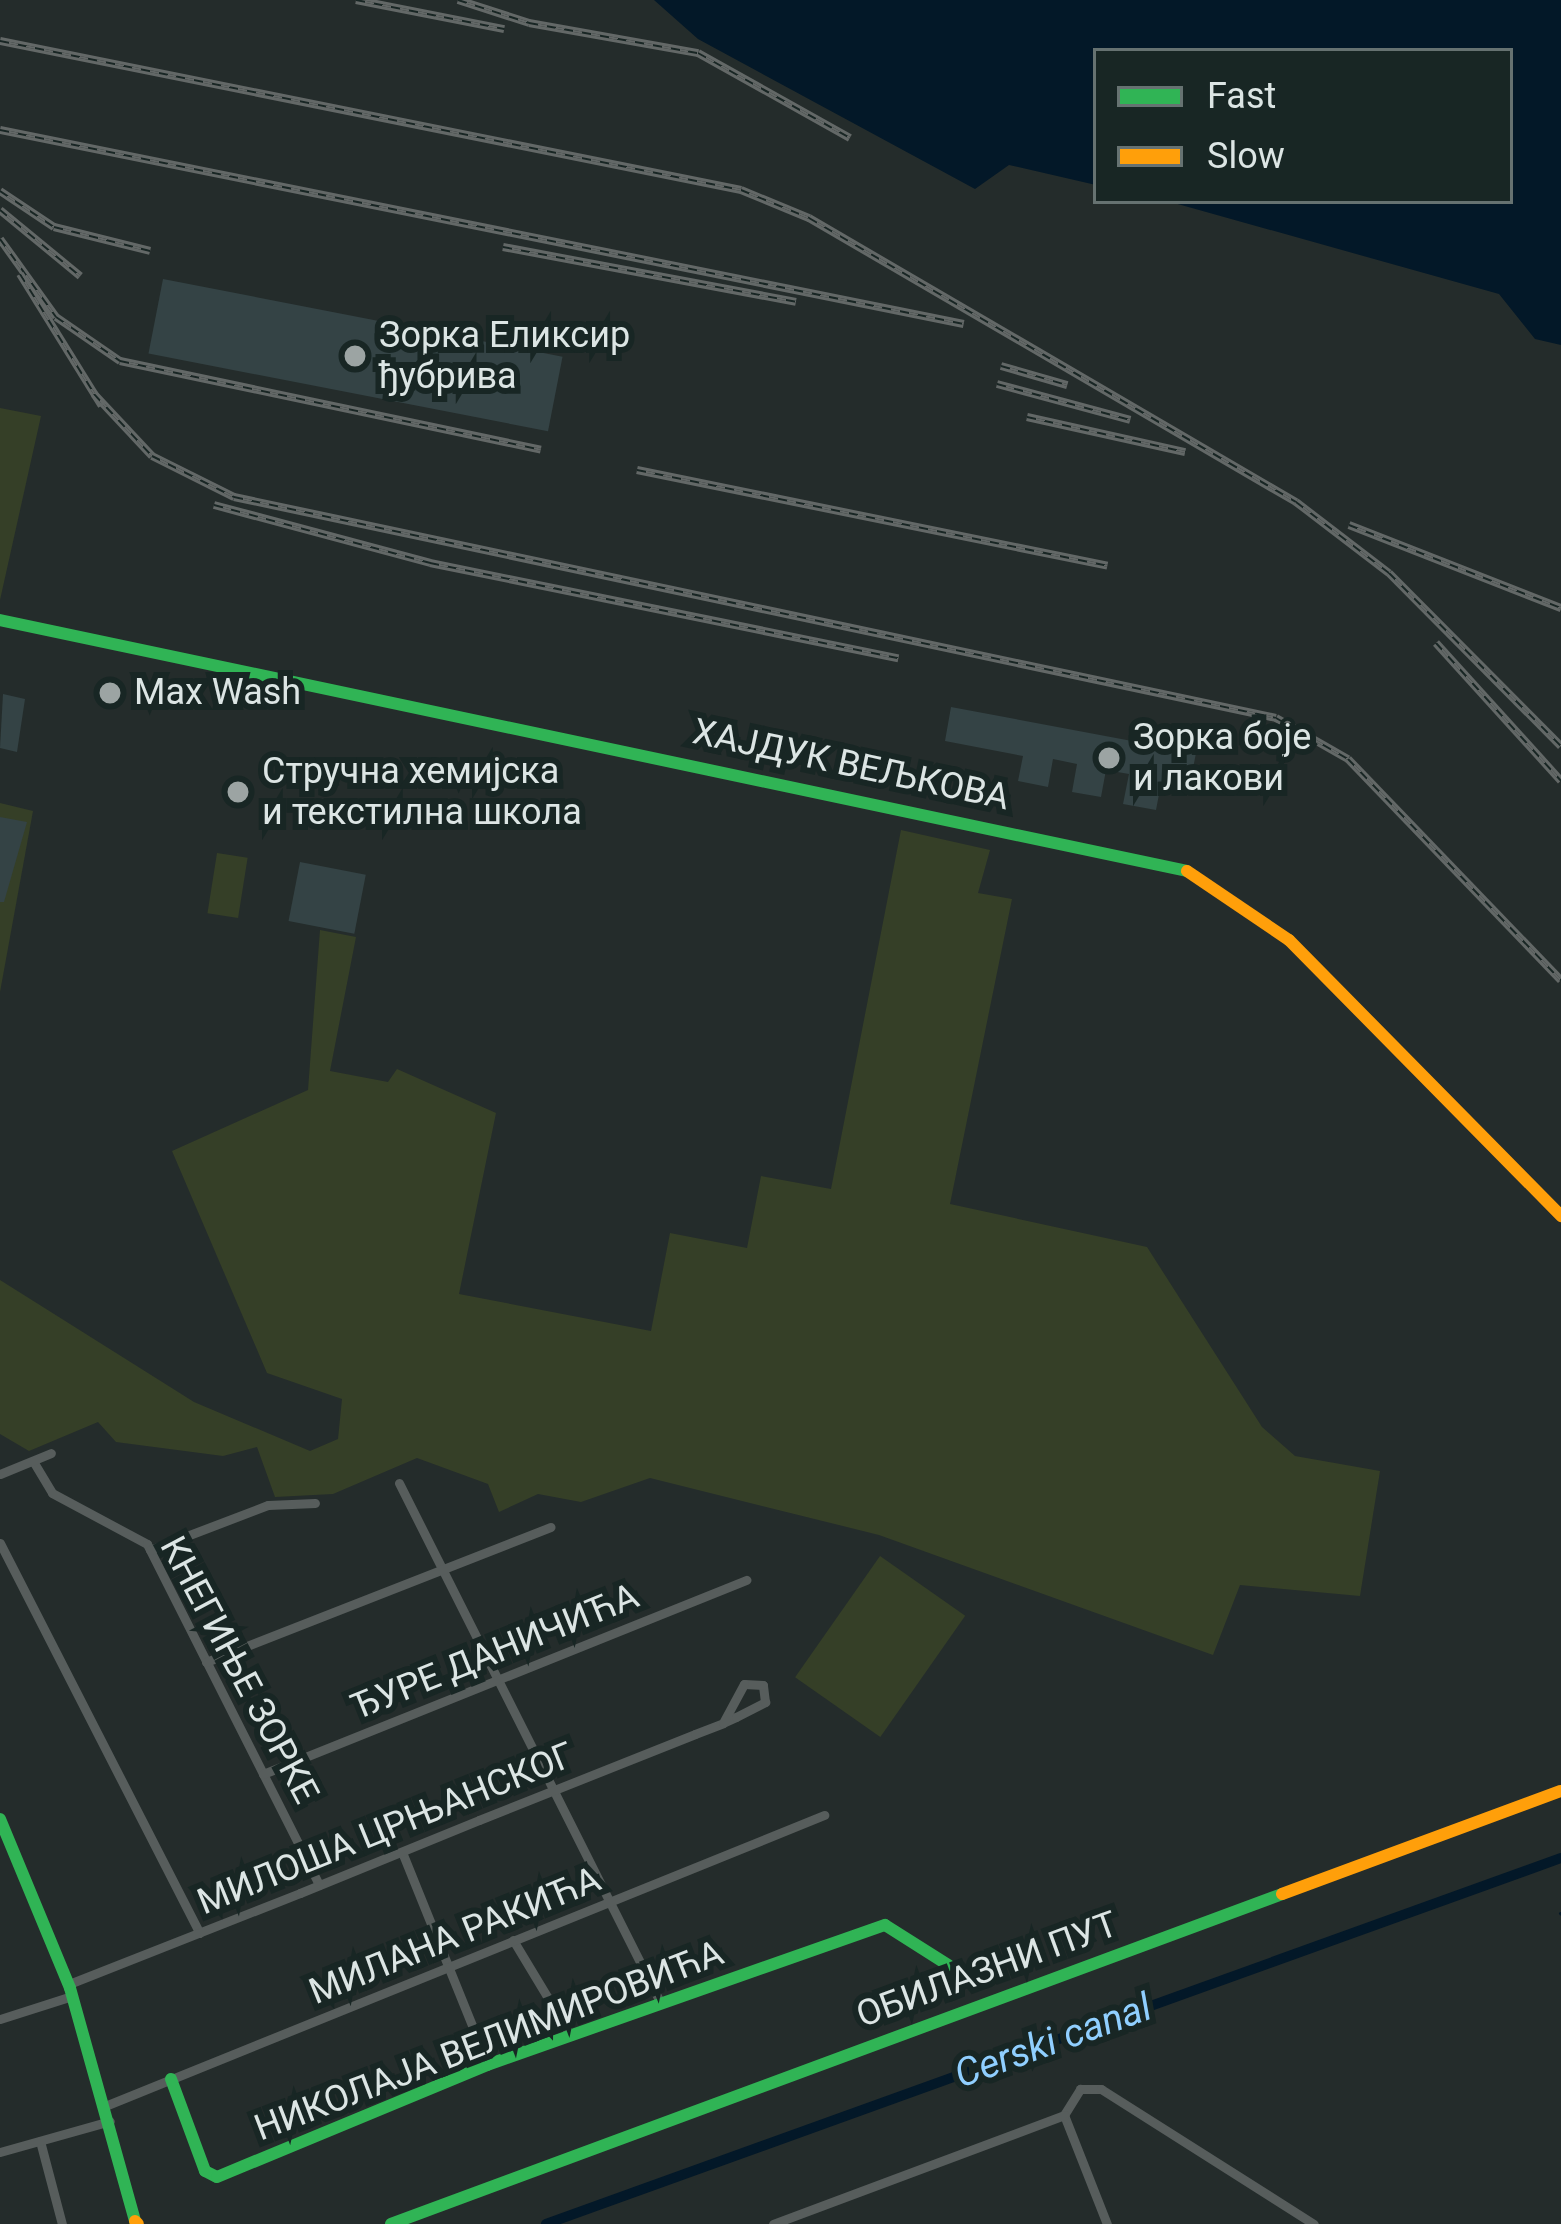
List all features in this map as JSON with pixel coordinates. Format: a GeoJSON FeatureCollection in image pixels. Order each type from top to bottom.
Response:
{"type":"FeatureCollection","features":[{"type":"Feature","properties":{"kind":"main road","name":"ХАЈДУК ВЕЉКОВА"},"geometry":{"type":"LineString","coordinates":[[0,620],[1184,869],[1288,940],[1561,1216]]}},
{"type":"Feature","properties":{"kind":"main road","name":"ОБИЛАЗНИ ПУТ"},"geometry":{"type":"LineString","coordinates":[[391,2224],[1561,1791]]}},
{"type":"Feature","properties":{"kind":"main road"},"geometry":{"type":"LineString","coordinates":[[0,1819],[70,1990],[136,2223]]}},
{"type":"Feature","properties":{"kind":"main road","name":"НИКОЛАЈА ВЕЛИМИРОВИЋА"},"geometry":{"type":"LineString","coordinates":[[171,2079],[212,2178],[488,2065],[890,1924],[948,1966]]}},
{"type":"Feature","properties":{"kind":"main road","name":"ОБИЛАЗНИ ПУТ"},"geometry":{"type":"LineString","coordinates":[[377,2224],[434,2206]]}},
{"type":"Feature","properties":{"kind":"street"},"geometry":{"type":"LineString","coordinates":[[0,1474],[51,1453]]}},
{"type":"Feature","properties":{"kind":"street","name":"КНЕГИЊЕ ЗОРКЕ"},"geometry":{"type":"LineString","coordinates":[[33,1461],[52,1493],[150,1550],[320,1885]]}},
{"type":"Feature","properties":{"kind":"street"},"geometry":{"type":"LineString","coordinates":[[399,1483],[661,2004]]}},
{"type":"Feature","properties":{"kind":"street"},"geometry":{"type":"LineString","coordinates":[[150,1550],[268,1505],[315,1503]]}},
{"type":"Feature","properties":{"kind":"street"},"geometry":{"type":"LineString","coordinates":[[206,1662],[550,1527]]}},
{"type":"Feature","properties":{"kind":"street"},"geometry":{"type":"LineString","coordinates":[[0,1543],[200,1933]]}},
{"type":"Feature","properties":{"kind":"street","name":"ЂУРЕ ДАНИЧИЋА"},"geometry":{"type":"LineString","coordinates":[[263,1774],[746,1580]]}},
{"type":"Feature","properties":{"kind":"street","name":"МИЛОША ЦРЊАНСКОГ"},"geometry":{"type":"LineString","coordinates":[[0,2019],[200,1933],[722,1723],[762,1705],[764,1685],[744,1684],[722,1723]]}},
{"type":"Feature","properties":{"kind":"street","name":"МИЛАНА РАКИЋА"},"geometry":{"type":"LineString","coordinates":[[105,2105],[824,1815]]}},
{"type":"Feature","properties":{"kind":"street"},"geometry":{"type":"LineString","coordinates":[[402,1852],[488,2065]]}},
{"type":"Feature","properties":{"kind":"street"},"geometry":{"type":"LineString","coordinates":[[513,1940],[571,2036]]}},
{"type":"Feature","properties":{"kind":"street"},"geometry":{"type":"LineString","coordinates":[[773,2224],[1064,2115],[1079,2089],[1101,2089],[1314,2224]]}},
{"type":"Feature","properties":{"kind":"street"},"geometry":{"type":"LineString","coordinates":[[1064,2115],[1107,2224]]}},
{"type":"Feature","properties":{"kind":"street"},"geometry":{"type":"LineString","coordinates":[[0,2152],[110,2121]]}},
{"type":"Feature","properties":{"kind":"street"},"geometry":{"type":"LineString","coordinates":[[40,2141],[62,2224]]}},
{"type":"Feature","properties":{"kind":"green space"},"geometry":{"type":"Polygon","coordinates":[[[0,408],[41,416],[0,600],[0,408]]]}},
{"type":"Feature","properties":{"kind":"green space"},"geometry":{"type":"Polygon","coordinates":[[[0,803],[33,811],[0,992],[0,803]]]}},
{"type":"Feature","properties":{"kind":"green space"},"geometry":{"type":"Polygon","coordinates":[[[901,830],[990,850],[978,893],[1012,899],[950,1204],[1147,1247],[1262,1427],[1295,1456],[1380,1471],[1360,1596],[1240,1585],[1213,1655],[879,1535],[650,1478],[581,1502],[538,1494],[499,1512],[488,1484],[417,1458],[333,1494],[275,1497],[257,1447],[223,1456],[116,1442],[98,1422],[29,1451],[0,1434],[0,1280],[194,1402],[310,1451],[338,1439],[342,1399],[267,1373],[172,1151],[308,1090],[320,930],[356,937],[330,1071],[388,1082],[397,1069],[496,1113],[459,1294],[651,1331],[670,1233],[747,1248],[761,1176],[831,1189],[901,830]]]}},
{"type":"Feature","properties":{"kind":"green space"},"geometry":{"type":"Polygon","coordinates":[[[217,853],[248,858],[238,918],[207,913],[217,853]]]}},
{"type":"Feature","properties":{"kind":"green space"},"geometry":{"type":"Polygon","coordinates":[[[880,1556],[965,1616],[880,1737],[795,1677],[880,1556]]]}},
{"type":"Feature","properties":{"kind":"water"},"geometry":{"type":"Polygon","coordinates":[[[654,0],[1561,0],[1561,345],[1535,339],[1499,294],[1178,204],[1513,204],[1513,48],[1093,48],[1093,184],[1009,165],[975,189],[698,39],[654,0]]]}},
{"type":"Feature","properties":{"kind":"building","name":"Зорка Еликсир ђубрива"},"geometry":{"type":"Polygon","coordinates":[[[163,279],[563,357],[548,431],[148,354],[163,279]]]}},
{"type":"Feature","properties":{"kind":"building"},"geometry":{"type":"Polygon","coordinates":[[[3,694],[25,699],[17,752],[0,748],[3,694]]]}},
{"type":"Feature","properties":{"kind":"building","name":"Зорка боје и лакови"},"geometry":{"type":"Polygon","coordinates":[[[951,707],[1196,753],[1189,789],[1161,784],[1156,810],[1123,804],[1129,774],[1106,770],[1101,797],[1072,792],[1077,764],[1053,759],[1048,787],[1018,781],[1023,756],[945,741],[951,707]]]}},
{"type":"Feature","properties":{"kind":"building"},"geometry":{"type":"Polygon","coordinates":[[[0,817],[27,822],[4,902],[0,902],[0,817]]]}},
{"type":"Feature","properties":{"kind":"building"},"geometry":{"type":"Polygon","coordinates":[[[300,862],[366,875],[354,934],[289,921],[300,862]]]}},
{"type":"Feature","properties":{"kind":"waterway","name":"Cerski canal"},"geometry":{"type":"LineString","coordinates":[[546,2224],[1561,1858]]}},
{"type":"Feature","properties":{"kind":"railway"},"geometry":{"type":"LineString","coordinates":[[356,0],[504,29]]}},
{"type":"Feature","properties":{"kind":"railway"},"geometry":{"type":"LineString","coordinates":[[458,0],[529,23],[698,53],[850,138]]}},
{"type":"Feature","properties":{"kind":"railway"},"geometry":{"type":"LineString","coordinates":[[0,41],[741,190],[809,218],[1296,502],[1389,573],[1561,746]]}},
{"type":"Feature","properties":{"kind":"railway"},"geometry":{"type":"LineString","coordinates":[[0,130],[964,324]]}},
{"type":"Feature","properties":{"kind":"railway"},"geometry":{"type":"LineString","coordinates":[[0,191],[54,227],[150,251]]}},
{"type":"Feature","properties":{"kind":"railway"},"geometry":{"type":"LineString","coordinates":[[0,210],[80,276]]}},
{"type":"Feature","properties":{"kind":"railway"},"geometry":{"type":"LineString","coordinates":[[0,239],[56,317],[120,361],[541,450]]}},
{"type":"Feature","properties":{"kind":"railway"},"geometry":{"type":"LineString","coordinates":[[503,247],[796,302]]}},
{"type":"Feature","properties":{"kind":"railway"},"geometry":{"type":"LineString","coordinates":[[20,274],[102,406]]}},
{"type":"Feature","properties":{"kind":"railway"},"geometry":{"type":"LineString","coordinates":[[1001,366],[1067,385]]}},
{"type":"Feature","properties":{"kind":"railway"},"geometry":{"type":"LineString","coordinates":[[997,384],[1130,420]]}},
{"type":"Feature","properties":{"kind":"railway"},"geometry":{"type":"LineString","coordinates":[[94,394],[152,456],[234,497],[1276,718],[1348,759],[1561,980]]}},
{"type":"Feature","properties":{"kind":"railway"},"geometry":{"type":"LineString","coordinates":[[1027,417],[1185,452]]}},
{"type":"Feature","properties":{"kind":"railway"},"geometry":{"type":"LineString","coordinates":[[637,470],[1107,566]]}},
{"type":"Feature","properties":{"kind":"railway"},"geometry":{"type":"LineString","coordinates":[[214,505],[430,563],[898,658]]}},
{"type":"Feature","properties":{"kind":"railway"},"geometry":{"type":"LineString","coordinates":[[1349,525],[1561,608]]}},
{"type":"Feature","properties":{"kind":"railway"},"geometry":{"type":"LineString","coordinates":[[1436,643],[1561,781]]}},
{"type":"Feature","properties":{"kind":"traffic: fast"},"geometry":{"type":"LineString","coordinates":[[0,620],[1187,871]]}},
{"type":"Feature","properties":{"kind":"traffic: fast"},"geometry":{"type":"LineString","coordinates":[[0,1819],[70,1988],[136,2224]]}},
{"type":"Feature","properties":{"kind":"traffic: fast"},"geometry":{"type":"LineString","coordinates":[[391,2224],[1282,1894]]}},
{"type":"Feature","properties":{"kind":"traffic: fast"},"geometry":{"type":"LineString","coordinates":[[171,2079],[205,2171],[217,2177],[487,2065],[885,1925],[948,1965]]}},
{"type":"Feature","properties":{"kind":"traffic: slow"},"geometry":{"type":"LineString","coordinates":[[1187,871],[1289,940],[1561,1216]]}},
{"type":"Feature","properties":{"kind":"traffic: slow"},"geometry":{"type":"LineString","coordinates":[[1282,1894],[1561,1791]]}},
{"type":"Feature","properties":{"kind":"traffic: slow"},"geometry":{"type":"LineString","coordinates":[[135,2221],[138,2224]]}},
{"type":"Feature","properties":{"kind":"place","name":"Зорка Еликсир ђубрива"},"geometry":{"type":"Point","coordinates":[355,356]}},
{"type":"Feature","properties":{"kind":"place","name":"Max Wash"},"geometry":{"type":"Point","coordinates":[110,693]}},
{"type":"Feature","properties":{"kind":"place","name":"Зорка боје и лакови"},"geometry":{"type":"Point","coordinates":[1109,758]}},
{"type":"Feature","properties":{"kind":"place","name":"Стручна хемијска и текстилна школа"},"geometry":{"type":"Point","coordinates":[238,792]}}]}
